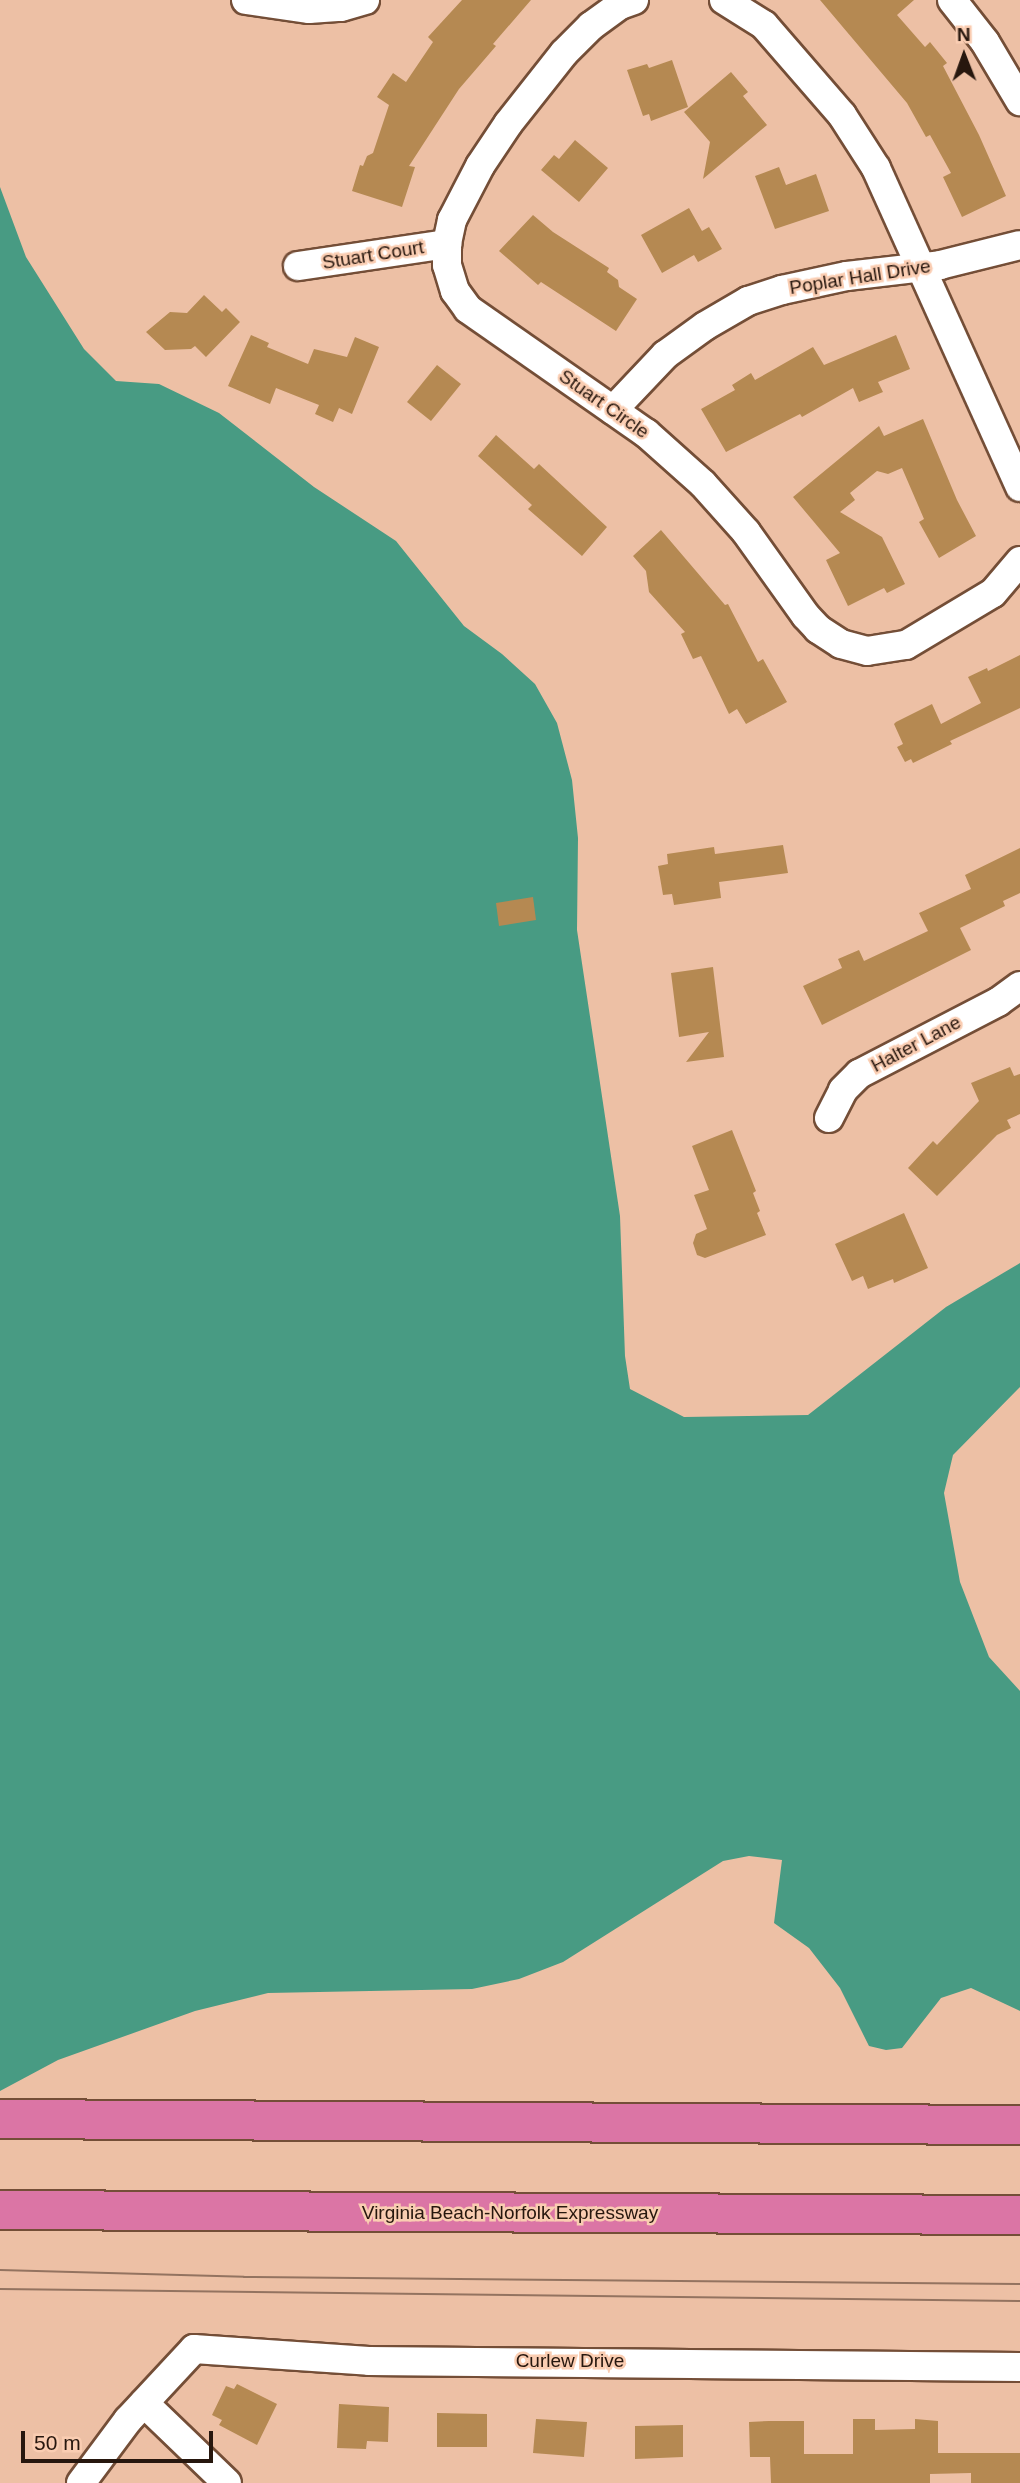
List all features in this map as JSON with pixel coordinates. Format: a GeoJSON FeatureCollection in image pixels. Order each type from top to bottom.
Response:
{"type":"FeatureCollection","features":[{"type":"Feature","properties":{"kind":"highway"},"geometry":{"type":"LineString","coordinates":[[0,2119],[1020,2125]]}},
{"type":"Feature","properties":{"kind":"highway","name":"Virginia Beach-Norfolk Expressway"},"geometry":{"type":"LineString","coordinates":[[0,2210],[1020,2216]]}},
{"type":"Feature","properties":{"kind":"street"},"geometry":{"type":"LineString","coordinates":[[246,0],[309,9],[341,7],[365,0]]}},
{"type":"Feature","properties":{"kind":"street","name":"Stuart Circle"},"geometry":{"type":"LineString","coordinates":[[634,0],[620,5],[591,26],[564,53],[508,124],[480,166],[452,220],[447,244],[447,265],[455,291],[468,309],[646,433],[703,484],[747,532],[806,616],[818,629],[841,644],[867,651],[906,645],[993,593],[1020,561]]}},
{"type":"Feature","properties":{"kind":"street"},"geometry":{"type":"LineString","coordinates":[[724,0],[764,25],[842,115],[876,168],[923,267],[1020,487]]}},
{"type":"Feature","properties":{"kind":"street"},"geometry":{"type":"LineString","coordinates":[[952,0],[985,42],[1020,101]]}},
{"type":"Feature","properties":{"kind":"street","name":"Stuart Court"},"geometry":{"type":"LineString","coordinates":[[298,266],[447,244]]}},
{"type":"Feature","properties":{"kind":"street","name":"Poplar Hall Drive"},"geometry":{"type":"LineString","coordinates":[[613,410],[666,355],[705,326],[748,301],[782,290],[847,276],[923,267],[1020,245]]}},
{"type":"Feature","properties":{"kind":"street","name":"Halter Lane"},"geometry":{"type":"LineString","coordinates":[[829,1118],[843,1090],[859,1074],[998,1002],[1020,986]]}},
{"type":"Feature","properties":{"kind":"street","name":"Curlew Drive"},"geometry":{"type":"LineString","coordinates":[[144,2403],[194,2349],[369,2361],[1020,2367]]}},
{"type":"Feature","properties":{"kind":"street"},"geometry":{"type":"LineString","coordinates":[[81,2483],[144,2403],[226,2483]]}},
{"type":"Feature","properties":{"kind":"water"},"geometry":{"type":"Polygon","coordinates":[[[0,187],[26,257],[84,349],[116,381],[159,384],[219,413],[314,487],[396,541],[464,626],[502,654],[535,684],[557,723],[572,780],[578,838],[577,930],[620,1216],[625,1356],[630,1389],[684,1417],[808,1415],[946,1307],[1020,1263],[1020,1387],[953,1455],[944,1493],[960,1582],[989,1657],[1020,1691],[1020,2011],[971,1988],[941,1998],[902,2048],[886,2050],[869,2046],[840,1988],[809,1948],[774,1923],[782,1860],[749,1856],[723,1861],[563,1962],[519,1979],[472,1989],[268,1993],[195,2011],[58,2060],[0,2091],[0,187]]]}},
{"type":"Feature","properties":{"kind":"building"},"geometry":{"type":"Polygon","coordinates":[[[462,0],[531,0],[459,89],[409,166],[415,167],[402,207],[352,191],[360,165],[363,166],[367,156],[373,153],[389,105],[377,97],[393,73],[406,82],[433,42],[428,37],[462,0]]]}},
{"type":"Feature","properties":{"kind":"building"},"geometry":{"type":"Polygon","coordinates":[[[820,0],[914,0],[897,15],[925,47],[930,42],[947,63],[943,66],[979,135],[1006,196],[962,217],[943,177],[951,173],[930,135],[926,137],[907,103],[820,0]]]}},
{"type":"Feature","properties":{"kind":"building"},"geometry":{"type":"Polygon","coordinates":[[[672,60],[688,107],[651,121],[649,114],[643,116],[627,70],[647,64],[649,68],[672,60]]]}},
{"type":"Feature","properties":{"kind":"building"},"geometry":{"type":"Polygon","coordinates":[[[731,72],[748,92],[743,96],[767,125],[703,179],[710,142],[684,112],[731,72]]]}},
{"type":"Feature","properties":{"kind":"building"},"geometry":{"type":"Polygon","coordinates":[[[575,140],[608,168],[579,202],[541,170],[554,155],[559,159],[575,140]]]}},
{"type":"Feature","properties":{"kind":"building"},"geometry":{"type":"Polygon","coordinates":[[[779,167],[786,185],[816,174],[829,211],[775,229],[755,176],[779,167]]]}},
{"type":"Feature","properties":{"kind":"building"},"geometry":{"type":"Polygon","coordinates":[[[689,208],[702,231],[709,227],[722,249],[698,262],[694,255],[662,273],[641,235],[689,208]]]}},
{"type":"Feature","properties":{"kind":"building"},"geometry":{"type":"Polygon","coordinates":[[[533,215],[553,232],[609,268],[607,272],[618,280],[619,287],[637,299],[616,331],[541,282],[538,285],[499,251],[533,215]]]}},
{"type":"Feature","properties":{"kind":"building"},"geometry":{"type":"Polygon","coordinates":[[[204,295],[222,312],[226,308],[240,322],[206,357],[195,346],[191,349],[165,350],[146,332],[170,312],[187,313],[204,295]]]}},
{"type":"Feature","properties":{"kind":"building"},"geometry":{"type":"Polygon","coordinates":[[[251,335],[269,343],[267,347],[308,364],[314,349],[347,357],[355,337],[379,347],[352,414],[339,408],[333,422],[315,414],[319,405],[276,388],[270,404],[228,386],[251,335]]]}},
{"type":"Feature","properties":{"kind":"building"},"geometry":{"type":"Polygon","coordinates":[[[896,335],[910,369],[878,382],[883,392],[859,402],[853,388],[802,417],[800,414],[726,452],[701,409],[735,390],[732,385],[751,373],[755,380],[813,347],[824,365],[896,335]]]}},
{"type":"Feature","properties":{"kind":"building"},"geometry":{"type":"Polygon","coordinates":[[[437,365],[461,384],[431,421],[407,402],[437,365]]]}},
{"type":"Feature","properties":{"kind":"building"},"geometry":{"type":"Polygon","coordinates":[[[923,419],[957,500],[976,536],[939,558],[919,522],[924,519],[902,468],[888,474],[877,471],[850,493],[855,500],[840,512],[882,537],[905,584],[887,593],[884,588],[848,606],[826,560],[840,553],[793,497],[879,426],[884,436],[923,419]]]}},
{"type":"Feature","properties":{"kind":"building"},"geometry":{"type":"Polygon","coordinates":[[[496,435],[534,469],[539,464],[607,527],[582,556],[528,509],[532,505],[478,456],[496,435]]]}},
{"type":"Feature","properties":{"kind":"building"},"geometry":{"type":"Polygon","coordinates":[[[661,530],[725,605],[728,604],[758,662],[763,659],[787,702],[746,724],[737,709],[729,714],[701,656],[693,659],[681,634],[685,632],[649,592],[646,571],[633,556],[661,530]]]}},
{"type":"Feature","properties":{"kind":"building"},"geometry":{"type":"Polygon","coordinates":[[[1020,655],[1020,708],[950,741],[952,744],[913,763],[911,759],[905,762],[897,747],[903,744],[894,724],[896,722],[932,704],[941,724],[981,703],[968,677],[987,668],[988,671],[1020,655]]]}},
{"type":"Feature","properties":{"kind":"building"},"geometry":{"type":"Polygon","coordinates":[[[783,845],[788,873],[719,882],[721,898],[674,905],[672,894],[663,895],[658,866],[668,864],[667,854],[714,847],[715,854],[783,845]]]}},
{"type":"Feature","properties":{"kind":"building"},"geometry":{"type":"Polygon","coordinates":[[[1020,848],[1020,893],[1003,901],[1005,906],[960,928],[971,950],[822,1025],[803,986],[842,968],[838,959],[859,950],[864,961],[928,931],[919,913],[971,889],[965,875],[1020,848]]]}},
{"type":"Feature","properties":{"kind":"building"},"geometry":{"type":"Polygon","coordinates":[[[533,897],[536,920],[499,926],[496,903],[533,897]]]}},
{"type":"Feature","properties":{"kind":"building"},"geometry":{"type":"Polygon","coordinates":[[[713,967],[724,1057],[686,1062],[709,1032],[679,1037],[671,973],[713,967]]]}},
{"type":"Feature","properties":{"kind":"building"},"geometry":{"type":"Polygon","coordinates":[[[1010,1067],[1014,1076],[1020,1074],[1020,1114],[1007,1120],[1011,1128],[997,1135],[937,1196],[908,1168],[933,1141],[937,1145],[979,1101],[971,1083],[1010,1067]]]}},
{"type":"Feature","properties":{"kind":"building"},"geometry":{"type":"Polygon","coordinates":[[[732,1130],[756,1191],[753,1193],[760,1211],[757,1213],[766,1235],[705,1258],[697,1255],[693,1243],[696,1234],[707,1229],[694,1195],[709,1190],[692,1146],[732,1130]]]}},
{"type":"Feature","properties":{"kind":"building"},"geometry":{"type":"Polygon","coordinates":[[[904,1213],[928,1268],[894,1283],[893,1279],[868,1289],[863,1276],[852,1281],[835,1244],[904,1213]]]}},
{"type":"Feature","properties":{"kind":"building"},"geometry":{"type":"Polygon","coordinates":[[[237,2384],[277,2404],[257,2445],[219,2425],[222,2420],[212,2415],[226,2386],[234,2389],[237,2384]]]}},
{"type":"Feature","properties":{"kind":"building"},"geometry":{"type":"Polygon","coordinates":[[[339,2404],[389,2407],[388,2442],[367,2441],[366,2449],[337,2448],[339,2404]]]}},
{"type":"Feature","properties":{"kind":"building"},"geometry":{"type":"Polygon","coordinates":[[[437,2413],[487,2414],[487,2447],[437,2447],[437,2413]]]}},
{"type":"Feature","properties":{"kind":"building"},"geometry":{"type":"Polygon","coordinates":[[[536,2419],[587,2422],[584,2457],[533,2453],[536,2419]]]}},
{"type":"Feature","properties":{"kind":"building"},"geometry":{"type":"Polygon","coordinates":[[[853,2419],[875,2419],[875,2430],[915,2429],[915,2419],[938,2421],[938,2453],[1020,2453],[1020,2483],[971,2483],[971,2473],[930,2474],[930,2483],[771,2483],[770,2457],[750,2457],[749,2422],[804,2421],[804,2454],[853,2454],[853,2419]]]}},
{"type":"Feature","properties":{"kind":"building"},"geometry":{"type":"Polygon","coordinates":[[[683,2425],[683,2457],[635,2459],[635,2426],[683,2425]]]}},
{"type":"Feature","properties":{"kind":"tram line"},"geometry":{"type":"LineString","coordinates":[[0,2270],[244,2277],[1020,2284]]}},
{"type":"Feature","properties":{"kind":"tram line"},"geometry":{"type":"LineString","coordinates":[[0,2289],[1020,2301]]}}]}
